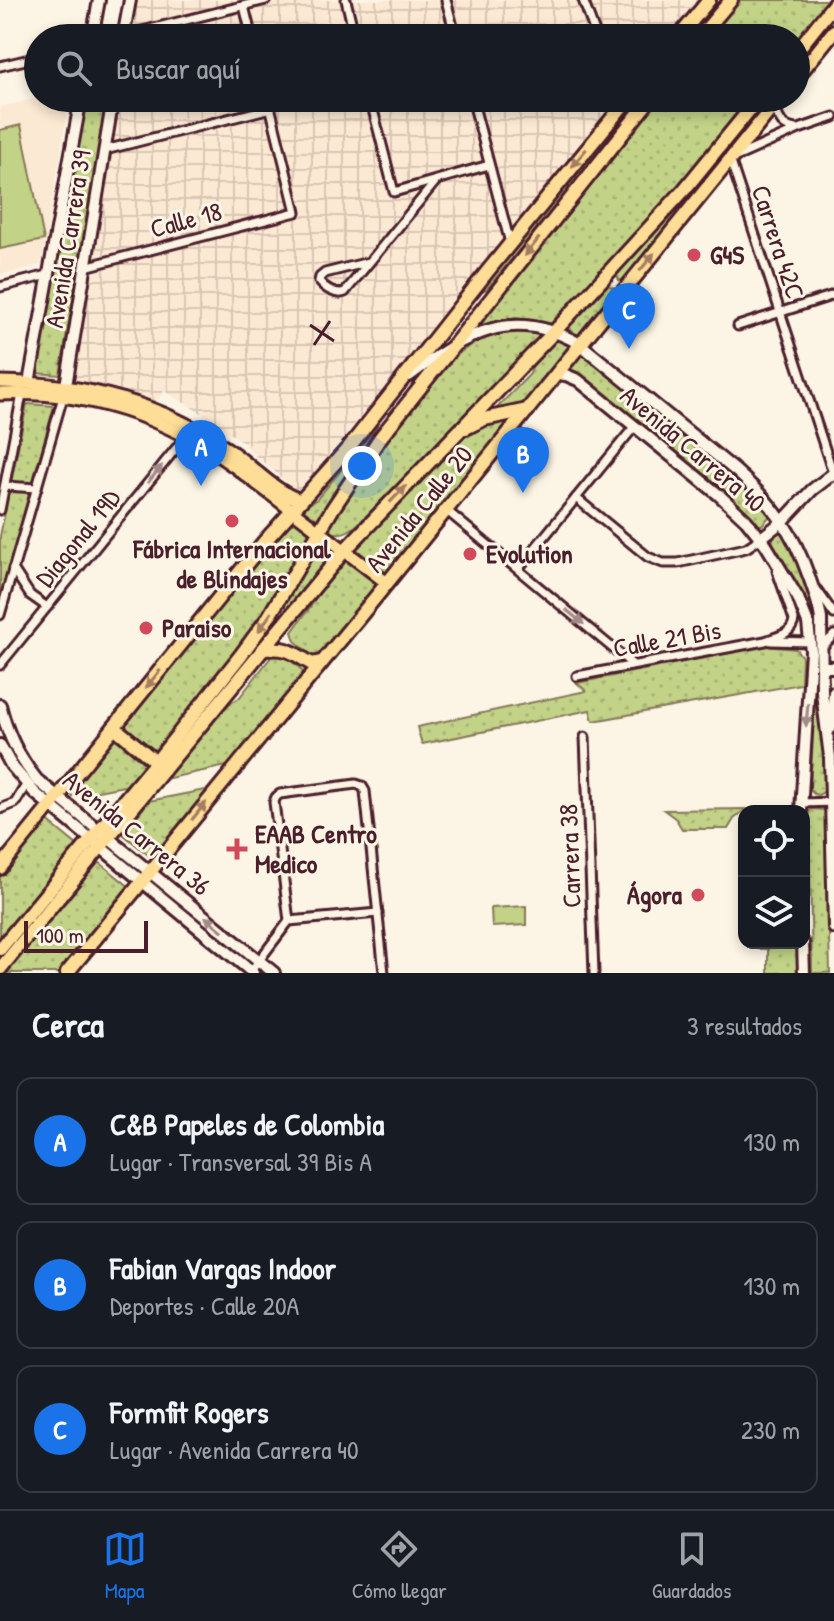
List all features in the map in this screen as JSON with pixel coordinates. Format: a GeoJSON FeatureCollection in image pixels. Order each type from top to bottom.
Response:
{"type":"FeatureCollection","features":[{"type":"Feature","properties":{"kind":"highway"},"geometry":{"type":"LineString","coordinates":[[689,24],[709,0]]}},
{"type":"Feature","properties":{"kind":"highway"},"geometry":{"type":"LineString","coordinates":[[710,24],[731,0]]}},
{"type":"Feature","properties":{"kind":"highway"},"geometry":{"type":"LineString","coordinates":[[810,34],[834,4]]}},
{"type":"Feature","properties":{"kind":"highway"},"geometry":{"type":"LineString","coordinates":[[693,19],[694,24]]}},
{"type":"Feature","properties":{"kind":"highway"},"geometry":{"type":"LineString","coordinates":[[810,61],[834,31]]}},
{"type":"Feature","properties":{"kind":"highway"},"geometry":{"type":"LineString","coordinates":[[0,868],[264,542],[340,458],[614,112]]}},
{"type":"Feature","properties":{"kind":"highway"},"geometry":{"type":"LineString","coordinates":[[0,969],[268,618],[349,482],[380,438],[640,112]]}},
{"type":"Feature","properties":{"kind":"highway","name":"Avenida Calle 20"},"geometry":{"type":"LineString","coordinates":[[100,839],[344,551],[555,331],[718,150],[748,112]]}},
{"type":"Feature","properties":{"kind":"highway","name":"Avenida Calle 20"},"geometry":{"type":"LineString","coordinates":[[67,973],[769,112]]}},
{"type":"Feature","properties":{"kind":"highway"},"geometry":{"type":"LineString","coordinates":[[606,275],[625,289]]}},
{"type":"Feature","properties":{"kind":"highway"},"geometry":{"type":"LineString","coordinates":[[466,299],[491,299]]}},
{"type":"Feature","properties":{"kind":"highway"},"geometry":{"type":"LineString","coordinates":[[380,438],[400,383]]}},
{"type":"Feature","properties":{"kind":"highway"},"geometry":{"type":"LineString","coordinates":[[457,434],[484,419],[528,410]]}},
{"type":"Feature","properties":{"kind":"highway"},"geometry":{"type":"LineString","coordinates":[[264,649],[289,649],[309,663],[322,662]]}},
{"type":"Feature","properties":{"kind":"highway"},"geometry":{"type":"LineString","coordinates":[[114,727],[156,762]]}},
{"type":"Feature","properties":{"kind":"highway"},"geometry":{"type":"LineString","coordinates":[[0,949],[100,839]]}},
{"type":"Feature","properties":{"kind":"main road"},"geometry":{"type":"LineString","coordinates":[[95,24],[99,0]]}},
{"type":"Feature","properties":{"kind":"main road"},"geometry":{"type":"LineString","coordinates":[[124,24],[130,0]]}},
{"type":"Feature","properties":{"kind":"main road","name":"Avenida Carrera 39"},"geometry":{"type":"LineString","coordinates":[[29,383],[78,112]]}},
{"type":"Feature","properties":{"kind":"main road","name":"Avenida Carrera 39"},"geometry":{"type":"LineString","coordinates":[[64,392],[111,112]]}},
{"type":"Feature","properties":{"kind":"main road","name":"Avenida Carrera 40"},"geometry":{"type":"LineString","coordinates":[[400,383],[482,332],[499,327],[531,326],[555,331],[580,344],[736,471],[783,521],[798,547],[820,608],[822,693],[833,802],[834,928]]}},
{"type":"Feature","properties":{"kind":"main road","name":"Avenida Carrera 40"},"geometry":{"type":"LineString","coordinates":[[556,374],[578,380],[719,495],[764,541],[798,598],[808,623],[811,642],[801,805]]}},
{"type":"Feature","properties":{"kind":"main road"},"geometry":{"type":"LineString","coordinates":[[0,382],[29,383],[135,413],[218,454],[297,506]]}},
{"type":"Feature","properties":{"kind":"main road"},"geometry":{"type":"LineString","coordinates":[[0,394],[64,392],[123,399],[165,414],[225,447],[288,495],[319,531],[387,583]]}},
{"type":"Feature","properties":{"kind":"main road"},"geometry":{"type":"LineString","coordinates":[[764,541],[812,490],[833,473]]}},
{"type":"Feature","properties":{"kind":"main road"},"geometry":{"type":"LineString","coordinates":[[822,667],[834,667]]}},
{"type":"Feature","properties":{"kind":"main road"},"geometry":{"type":"LineString","coordinates":[[829,746],[834,692]]}},
{"type":"Feature","properties":{"kind":"main road","name":"Avenida Carrera 36"},"geometry":{"type":"LineString","coordinates":[[0,705],[16,751],[54,801]]}},
{"type":"Feature","properties":{"kind":"main road","name":"Avenida Carrera 36"},"geometry":{"type":"LineString","coordinates":[[0,745],[26,785],[54,801],[146,876],[274,973]]}},
{"type":"Feature","properties":{"kind":"main road","name":"Avenida Carrera 36"},"geometry":{"type":"LineString","coordinates":[[146,876],[252,972]]}},
{"type":"Feature","properties":{"kind":"main road"},"geometry":{"type":"LineString","coordinates":[[803,949],[804,973]]}},
{"type":"Feature","properties":{"kind":"street"},"geometry":{"type":"LineString","coordinates":[[172,24],[266,0]]}},
{"type":"Feature","properties":{"kind":"street"},"geometry":{"type":"LineString","coordinates":[[346,0],[352,24]]}},
{"type":"Feature","properties":{"kind":"street"},"geometry":{"type":"LineString","coordinates":[[446,0],[452,24]]}},
{"type":"Feature","properties":{"kind":"street"},"geometry":{"type":"LineString","coordinates":[[583,0],[592,24]]}},
{"type":"Feature","properties":{"kind":"street"},"geometry":{"type":"LineString","coordinates":[[244,6],[248,24]]}},
{"type":"Feature","properties":{"kind":"street"},"geometry":{"type":"LineString","coordinates":[[0,66],[24,60]]}},
{"type":"Feature","properties":{"kind":"street"},"geometry":{"type":"LineString","coordinates":[[105,150],[255,112]]}},
{"type":"Feature","properties":{"kind":"street","name":"Calle 18"},"geometry":{"type":"LineString","coordinates":[[85,267],[296,212],[272,112]]}},
{"type":"Feature","properties":{"kind":"street"},"geometry":{"type":"LineString","coordinates":[[374,112],[394,192],[489,165]]}},
{"type":"Feature","properties":{"kind":"street"},"geometry":{"type":"LineString","coordinates":[[476,112],[510,243]]}},
{"type":"Feature","properties":{"kind":"street"},"geometry":{"type":"LineString","coordinates":[[626,112],[629,125]]}},
{"type":"Feature","properties":{"kind":"street"},"geometry":{"type":"LineString","coordinates":[[779,112],[781,123],[799,129]]}},
{"type":"Feature","properties":{"kind":"street"},"geometry":{"type":"LineString","coordinates":[[718,150],[730,159],[834,117]]}},
{"type":"Feature","properties":{"kind":"street","name":"Carrera 42C"},"geometry":{"type":"LineString","coordinates":[[730,159],[833,473]]}},
{"type":"Feature","properties":{"kind":"street"},"geometry":{"type":"LineString","coordinates":[[369,262],[325,273],[319,281],[341,294],[345,292],[436,181]]}},
{"type":"Feature","properties":{"kind":"street"},"geometry":{"type":"LineString","coordinates":[[0,287],[48,275]]}},
{"type":"Feature","properties":{"kind":"street"},"geometry":{"type":"LineString","coordinates":[[738,326],[834,295]]}},
{"type":"Feature","properties":{"kind":"street"},"geometry":{"type":"LineString","coordinates":[[0,614],[64,392]]}},
{"type":"Feature","properties":{"kind":"street"},"geometry":{"type":"LineString","coordinates":[[0,510],[22,394]]}},
{"type":"Feature","properties":{"kind":"street"},"geometry":{"type":"LineString","coordinates":[[518,569],[634,427]]}},
{"type":"Feature","properties":{"kind":"street","name":"Diagonal 19D"},"geometry":{"type":"LineString","coordinates":[[0,665],[186,436]]}},
{"type":"Feature","properties":{"kind":"street"},"geometry":{"type":"LineString","coordinates":[[5,486],[37,488]]}},
{"type":"Feature","properties":{"kind":"street"},"geometry":{"type":"LineString","coordinates":[[576,498],[648,557],[663,563],[678,563],[764,541]]}},
{"type":"Feature","properties":{"kind":"street"},"geometry":{"type":"LineString","coordinates":[[446,510],[633,665]]}},
{"type":"Feature","properties":{"kind":"street","name":"Calle 21 Bis"},"geometry":{"type":"LineString","coordinates":[[577,676],[765,641],[790,631],[794,620],[764,541]]}},
{"type":"Feature","properties":{"kind":"street"},"geometry":{"type":"LineString","coordinates":[[13,569],[30,595],[47,607]]}},
{"type":"Feature","properties":{"kind":"street"},"geometry":{"type":"LineString","coordinates":[[811,581],[834,614]]}},
{"type":"Feature","properties":{"kind":"street"},"geometry":{"type":"LineString","coordinates":[[822,647],[834,635]]}},
{"type":"Feature","properties":{"kind":"street","name":"Calle 21 Bis"},"geometry":{"type":"LineString","coordinates":[[765,641],[811,642]]}},
{"type":"Feature","properties":{"kind":"street","name":"Carrera 38"},"geometry":{"type":"LineString","coordinates":[[585,737],[594,973]]}},
{"type":"Feature","properties":{"kind":"street"},"geometry":{"type":"LineString","coordinates":[[0,809],[15,803],[26,785]]}},
{"type":"Feature","properties":{"kind":"street"},"geometry":{"type":"LineString","coordinates":[[252,972],[289,921],[274,802],[276,797],[359,785],[365,791],[384,973]]}},
{"type":"Feature","properties":{"kind":"street"},"geometry":{"type":"LineString","coordinates":[[810,806],[833,802]]}},
{"type":"Feature","properties":{"kind":"street"},"geometry":{"type":"LineString","coordinates":[[289,921],[378,913]]}},
{"type":"Feature","properties":{"kind":"shaded area"},"geometry":{"type":"Polygon","coordinates":[[[137,0],[700,0],[680,24],[132,24],[137,0]]]}},
{"type":"Feature","properties":{"kind":"shaded area"},"geometry":{"type":"Polygon","coordinates":[[[24,101],[24,112],[68,112],[41,265],[0,275],[0,107],[24,101]]]}},
{"type":"Feature","properties":{"kind":"shaded area"},"geometry":{"type":"Polygon","coordinates":[[[117,112],[607,112],[347,434],[297,491],[248,446],[164,391],[157,401],[73,380],[117,112]]]}},
{"type":"Feature","properties":{"kind":"green space"},"geometry":{"type":"Polygon","coordinates":[[[740,0],[828,0],[809,24],[720,24],[740,0]]]}},
{"type":"Feature","properties":{"kind":"green space"},"geometry":{"type":"Polygon","coordinates":[[[83,112],[105,112],[60,375],[36,373],[83,112]]]}},
{"type":"Feature","properties":{"kind":"green space"},"geometry":{"type":"Polygon","coordinates":[[[648,112],[739,112],[675,191],[552,324],[515,318],[478,327],[648,112]]]}},
{"type":"Feature","properties":{"kind":"green space"},"geometry":{"type":"Polygon","coordinates":[[[616,119],[621,125],[487,289],[472,295],[616,119]]]}},
{"type":"Feature","properties":{"kind":"green space"},"geometry":{"type":"Polygon","coordinates":[[[21,125],[44,240],[0,249],[0,130],[21,125]]]}},
{"type":"Feature","properties":{"kind":"green space"},"geometry":{"type":"Polygon","coordinates":[[[716,169],[625,281],[619,280],[617,275],[621,268],[710,170],[716,169]]]}},
{"type":"Feature","properties":{"kind":"green space"},"geometry":{"type":"Polygon","coordinates":[[[606,285],[617,292],[581,336],[573,333],[569,326],[606,285]]]}},
{"type":"Feature","properties":{"kind":"green space"},"geometry":{"type":"Polygon","coordinates":[[[529,331],[544,334],[359,523],[344,533],[326,531],[392,435],[446,365],[484,339],[529,331]]]}},
{"type":"Feature","properties":{"kind":"green space"},"geometry":{"type":"Polygon","coordinates":[[[558,338],[574,348],[526,403],[494,411],[530,374],[533,363],[558,338]]]}},
{"type":"Feature","properties":{"kind":"green space"},"geometry":{"type":"Polygon","coordinates":[[[580,351],[733,477],[769,513],[762,525],[758,525],[600,390],[565,370],[580,351]]]}},
{"type":"Feature","properties":{"kind":"green space"},"geometry":{"type":"Polygon","coordinates":[[[27,404],[54,406],[0,600],[0,536],[27,404]]]}},
{"type":"Feature","properties":{"kind":"green space"},"geometry":{"type":"Polygon","coordinates":[[[501,420],[513,421],[387,574],[355,548],[476,426],[501,420]]]}},
{"type":"Feature","properties":{"kind":"green space"},"geometry":{"type":"Polygon","coordinates":[[[379,425],[317,519],[302,509],[317,499],[379,425]]]}},
{"type":"Feature","properties":{"kind":"green space"},"geometry":{"type":"Polygon","coordinates":[[[290,517],[310,533],[294,563],[239,647],[156,754],[122,726],[290,517]]]}},
{"type":"Feature","properties":{"kind":"green space"},"geometry":{"type":"Polygon","coordinates":[[[778,532],[786,534],[814,605],[816,648],[806,606],[772,543],[778,532]]]}},
{"type":"Feature","properties":{"kind":"green space"},"geometry":{"type":"Polygon","coordinates":[[[320,543],[333,554],[288,608],[283,605],[320,543]]]}},
{"type":"Feature","properties":{"kind":"green space"},"geometry":{"type":"Polygon","coordinates":[[[346,559],[378,585],[321,655],[314,657],[295,641],[292,632],[318,592],[346,559]]]}},
{"type":"Feature","properties":{"kind":"green space"},"geometry":{"type":"Polygon","coordinates":[[[764,646],[796,649],[802,657],[801,684],[593,721],[590,710],[422,744],[417,727],[586,691],[577,683],[764,646]]]}},
{"type":"Feature","properties":{"kind":"green space"},"geometry":{"type":"Polygon","coordinates":[[[276,655],[292,662],[304,674],[231,765],[165,779],[220,710],[239,698],[271,657],[276,655]]]}},
{"type":"Feature","properties":{"kind":"green space"},"geometry":{"type":"Polygon","coordinates":[[[815,699],[826,758],[824,792],[818,795],[810,790],[815,699]]]}},
{"type":"Feature","properties":{"kind":"green space"},"geometry":{"type":"Polygon","coordinates":[[[113,736],[146,765],[129,785],[72,796],[68,792],[113,736]]]}},
{"type":"Feature","properties":{"kind":"green space"},"geometry":{"type":"Polygon","coordinates":[[[210,789],[152,858],[123,834],[149,801],[210,789]]]}},
{"type":"Feature","properties":{"kind":"green space"},"geometry":{"type":"Polygon","coordinates":[[[738,809],[738,816],[728,829],[682,829],[676,819],[664,810],[738,809]]]}},
{"type":"Feature","properties":{"kind":"green space"},"geometry":{"type":"Polygon","coordinates":[[[810,810],[826,812],[830,973],[812,973],[810,810]]]}},
{"type":"Feature","properties":{"kind":"green space"},"geometry":{"type":"Polygon","coordinates":[[[45,819],[78,846],[0,939],[0,876],[45,819]]]}},
{"type":"Feature","properties":{"kind":"green space"},"geometry":{"type":"Polygon","coordinates":[[[99,862],[131,888],[61,973],[6,973],[99,862]]]}},
{"type":"Feature","properties":{"kind":"green space"},"geometry":{"type":"Polygon","coordinates":[[[526,906],[526,925],[492,927],[491,908],[526,906]]]}},
{"type":"Feature","properties":{"kind":"green space"},"geometry":{"type":"Polygon","coordinates":[[[768,949],[797,949],[797,973],[768,973],[768,949]]]}},
{"type":"Feature","properties":{"kind":"place","name":"G4S"},"geometry":{"type":"Point","coordinates":[694,255]}},
{"type":"Feature","properties":{"kind":"place","name":"Formfit Rogers"},"geometry":{"type":"Point","coordinates":[629,349]}},
{"type":"Feature","properties":{"kind":"place","name":"C&B Papeles de Colombia"},"geometry":{"type":"Point","coordinates":[201,486]}},
{"type":"Feature","properties":{"kind":"place","name":"Fabian Vargas Indoor"},"geometry":{"type":"Point","coordinates":[523,493]}},
{"type":"Feature","properties":{"kind":"place","name":"Fábrica Internacional de Blindajes"},"geometry":{"type":"Point","coordinates":[232,521]}},
{"type":"Feature","properties":{"kind":"place","name":"Evolution"},"geometry":{"type":"Point","coordinates":[470,554]}},
{"type":"Feature","properties":{"kind":"place","name":"Paraiso"},"geometry":{"type":"Point","coordinates":[146,628]}},
{"type":"Feature","properties":{"kind":"place","name":"EAAB Centro Medico"},"geometry":{"type":"Point","coordinates":[237,849]}},
{"type":"Feature","properties":{"kind":"place","name":"Ágora"},"geometry":{"type":"Point","coordinates":[698,895]}}]}
